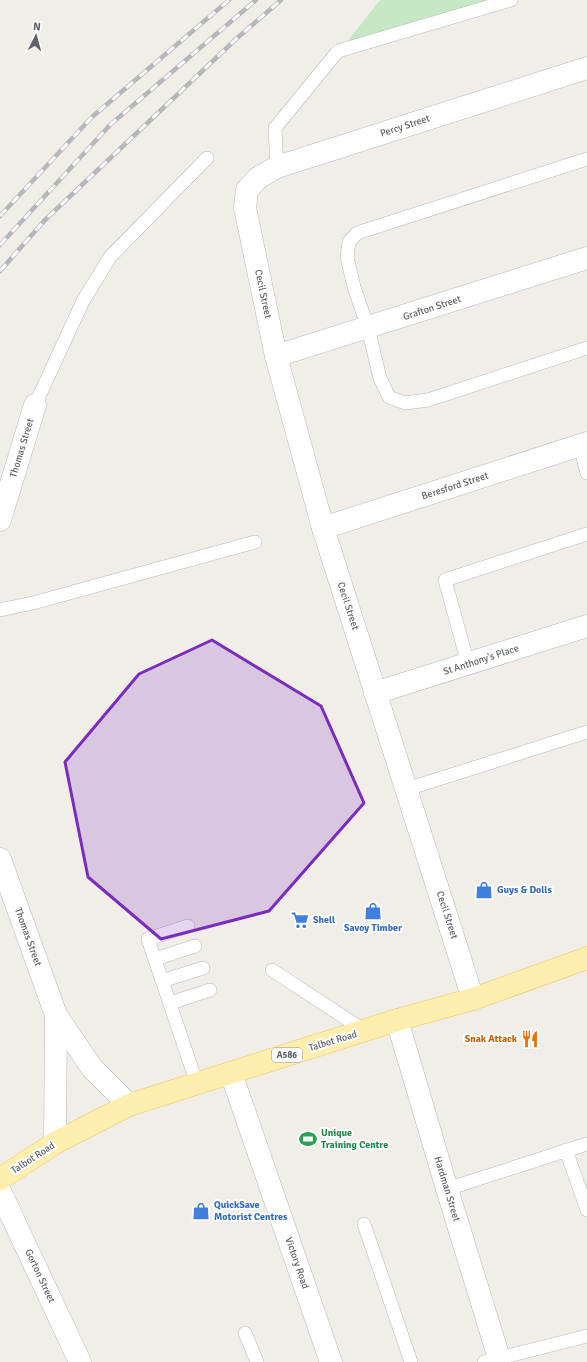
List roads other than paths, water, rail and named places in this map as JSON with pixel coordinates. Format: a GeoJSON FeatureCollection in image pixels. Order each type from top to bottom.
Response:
{"type":"FeatureCollection","features":[{"type":"Feature","properties":{"kind":"main road","name":"Talbot Road"},"geometry":{"type":"LineString","coordinates":[[0,1179],[55,1143],[129,1105],[397,1020],[473,998],[587,958]]}},
{"type":"Feature","properties":{"kind":"street","name":"Percy Street"},"geometry":{"type":"LineString","coordinates":[[245,208],[247,190],[258,178],[277,167],[587,68]]}},
{"type":"Feature","properties":{"kind":"street","name":"Cecil Street"},"geometry":{"type":"LineString","coordinates":[[245,208],[276,356],[323,528],[473,998]]}},
{"type":"Feature","properties":{"kind":"street","name":"Grafton Street"},"geometry":{"type":"LineString","coordinates":[[276,356],[587,258]]}},
{"type":"Feature","properties":{"kind":"street","name":"Thomas Street"},"geometry":{"type":"LineString","coordinates":[[1,516],[35,405]]}},
{"type":"Feature","properties":{"kind":"street","name":"Beresford Street"},"geometry":{"type":"LineString","coordinates":[[323,528],[584,444]]}},
{"type":"Feature","properties":{"kind":"street","name":"St Anthony's Place"},"geometry":{"type":"LineString","coordinates":[[375,693],[587,626]]}},
{"type":"Feature","properties":{"kind":"street","name":"Thomas Street"},"geometry":{"type":"LineString","coordinates":[[0,859],[56,1015],[92,1068],[129,1105]]}},
{"type":"Feature","properties":{"kind":"street","name":"Thomas Street"},"geometry":{"type":"LineString","coordinates":[[55,1143],[56,1015]]}},
{"type":"Feature","properties":{"kind":"street","name":"Hardman Street"},"geometry":{"type":"LineString","coordinates":[[397,1020],[447,1189],[492,1360]]}},
{"type":"Feature","properties":{"kind":"street","name":"Victory Road"},"geometry":{"type":"LineString","coordinates":[[230,1073],[331,1362]]}},
{"type":"Feature","properties":{"kind":"street","name":"Gorton Street"},"geometry":{"type":"LineString","coordinates":[[0,1191],[80,1362]]}},
{"type":"Feature","properties":{"kind":"lane"},"geometry":{"type":"LineString","coordinates":[[277,167],[275,128],[338,51],[511,0]]}},
{"type":"Feature","properties":{"kind":"lane"},"geometry":{"type":"LineString","coordinates":[[35,405],[83,302],[110,256],[207,158]]}},
{"type":"Feature","properties":{"kind":"lane"},"geometry":{"type":"LineString","coordinates":[[587,159],[357,233],[349,242],[347,257],[354,287],[368,328],[380,378],[389,397],[405,403],[428,400],[587,348]]}},
{"type":"Feature","properties":{"kind":"lane"},"geometry":{"type":"LineString","coordinates":[[584,444],[587,473]]}},
{"type":"Feature","properties":{"kind":"lane"},"geometry":{"type":"LineString","coordinates":[[468,664],[445,580],[587,534]]}},
{"type":"Feature","properties":{"kind":"lane"},"geometry":{"type":"LineString","coordinates":[[0,610],[33,603],[255,542]]}},
{"type":"Feature","properties":{"kind":"lane"},"geometry":{"type":"LineString","coordinates":[[407,789],[587,732]]}},
{"type":"Feature","properties":{"kind":"lane"},"geometry":{"type":"LineString","coordinates":[[188,926],[148,939],[197,1084]]}},
{"type":"Feature","properties":{"kind":"lane"},"geometry":{"type":"LineString","coordinates":[[154,959],[195,946]]}},
{"type":"Feature","properties":{"kind":"lane"},"geometry":{"type":"LineString","coordinates":[[162,981],[203,968]]}},
{"type":"Feature","properties":{"kind":"lane"},"geometry":{"type":"LineString","coordinates":[[272,970],[365,1030]]}},
{"type":"Feature","properties":{"kind":"lane"},"geometry":{"type":"LineString","coordinates":[[170,1004],[210,990]]}},
{"type":"Feature","properties":{"kind":"lane"},"geometry":{"type":"LineString","coordinates":[[447,1189],[587,1144]]}},
{"type":"Feature","properties":{"kind":"lane"},"geometry":{"type":"LineString","coordinates":[[566,1150],[587,1210]]}},
{"type":"Feature","properties":{"kind":"lane"},"geometry":{"type":"LineString","coordinates":[[364,1224],[411,1362]]}},
{"type":"Feature","properties":{"kind":"lane"},"geometry":{"type":"LineString","coordinates":[[245,1333],[257,1362]]}},
{"type":"Feature","properties":{"kind":"lane"},"geometry":{"type":"LineString","coordinates":[[492,1360],[587,1336]]}},
{"type":"Feature","properties":{"kind":"railway"},"geometry":{"type":"LineString","coordinates":[[0,216],[92,117],[229,0]]}},
{"type":"Feature","properties":{"kind":"railway"},"geometry":{"type":"LineString","coordinates":[[0,245],[110,125],[256,0]]}},
{"type":"Feature","properties":{"kind":"railway"},"geometry":{"type":"LineString","coordinates":[[0,271],[45,220],[235,40],[281,0]]}},
{"type":"Feature","properties":{"kind":"place","name":"Guys & Dolls"},"geometry":{"type":"Point","coordinates":[484,890]}},
{"type":"Feature","properties":{"kind":"place","name":"Savoy Timber"},"geometry":{"type":"Point","coordinates":[373,911]}},
{"type":"Feature","properties":{"kind":"place","name":"Shell"},"geometry":{"type":"Point","coordinates":[300,920]}},
{"type":"Feature","properties":{"kind":"place","name":"Snak Attack"},"geometry":{"type":"Point","coordinates":[530,1039]}},
{"type":"Feature","properties":{"kind":"place","name":"Unique Training Centre"},"geometry":{"type":"Point","coordinates":[308,1139]}},
{"type":"Feature","properties":{"kind":"place","name":"QuickSave Motorist Centres"},"geometry":{"type":"Point","coordinates":[201,1211]}}]}
